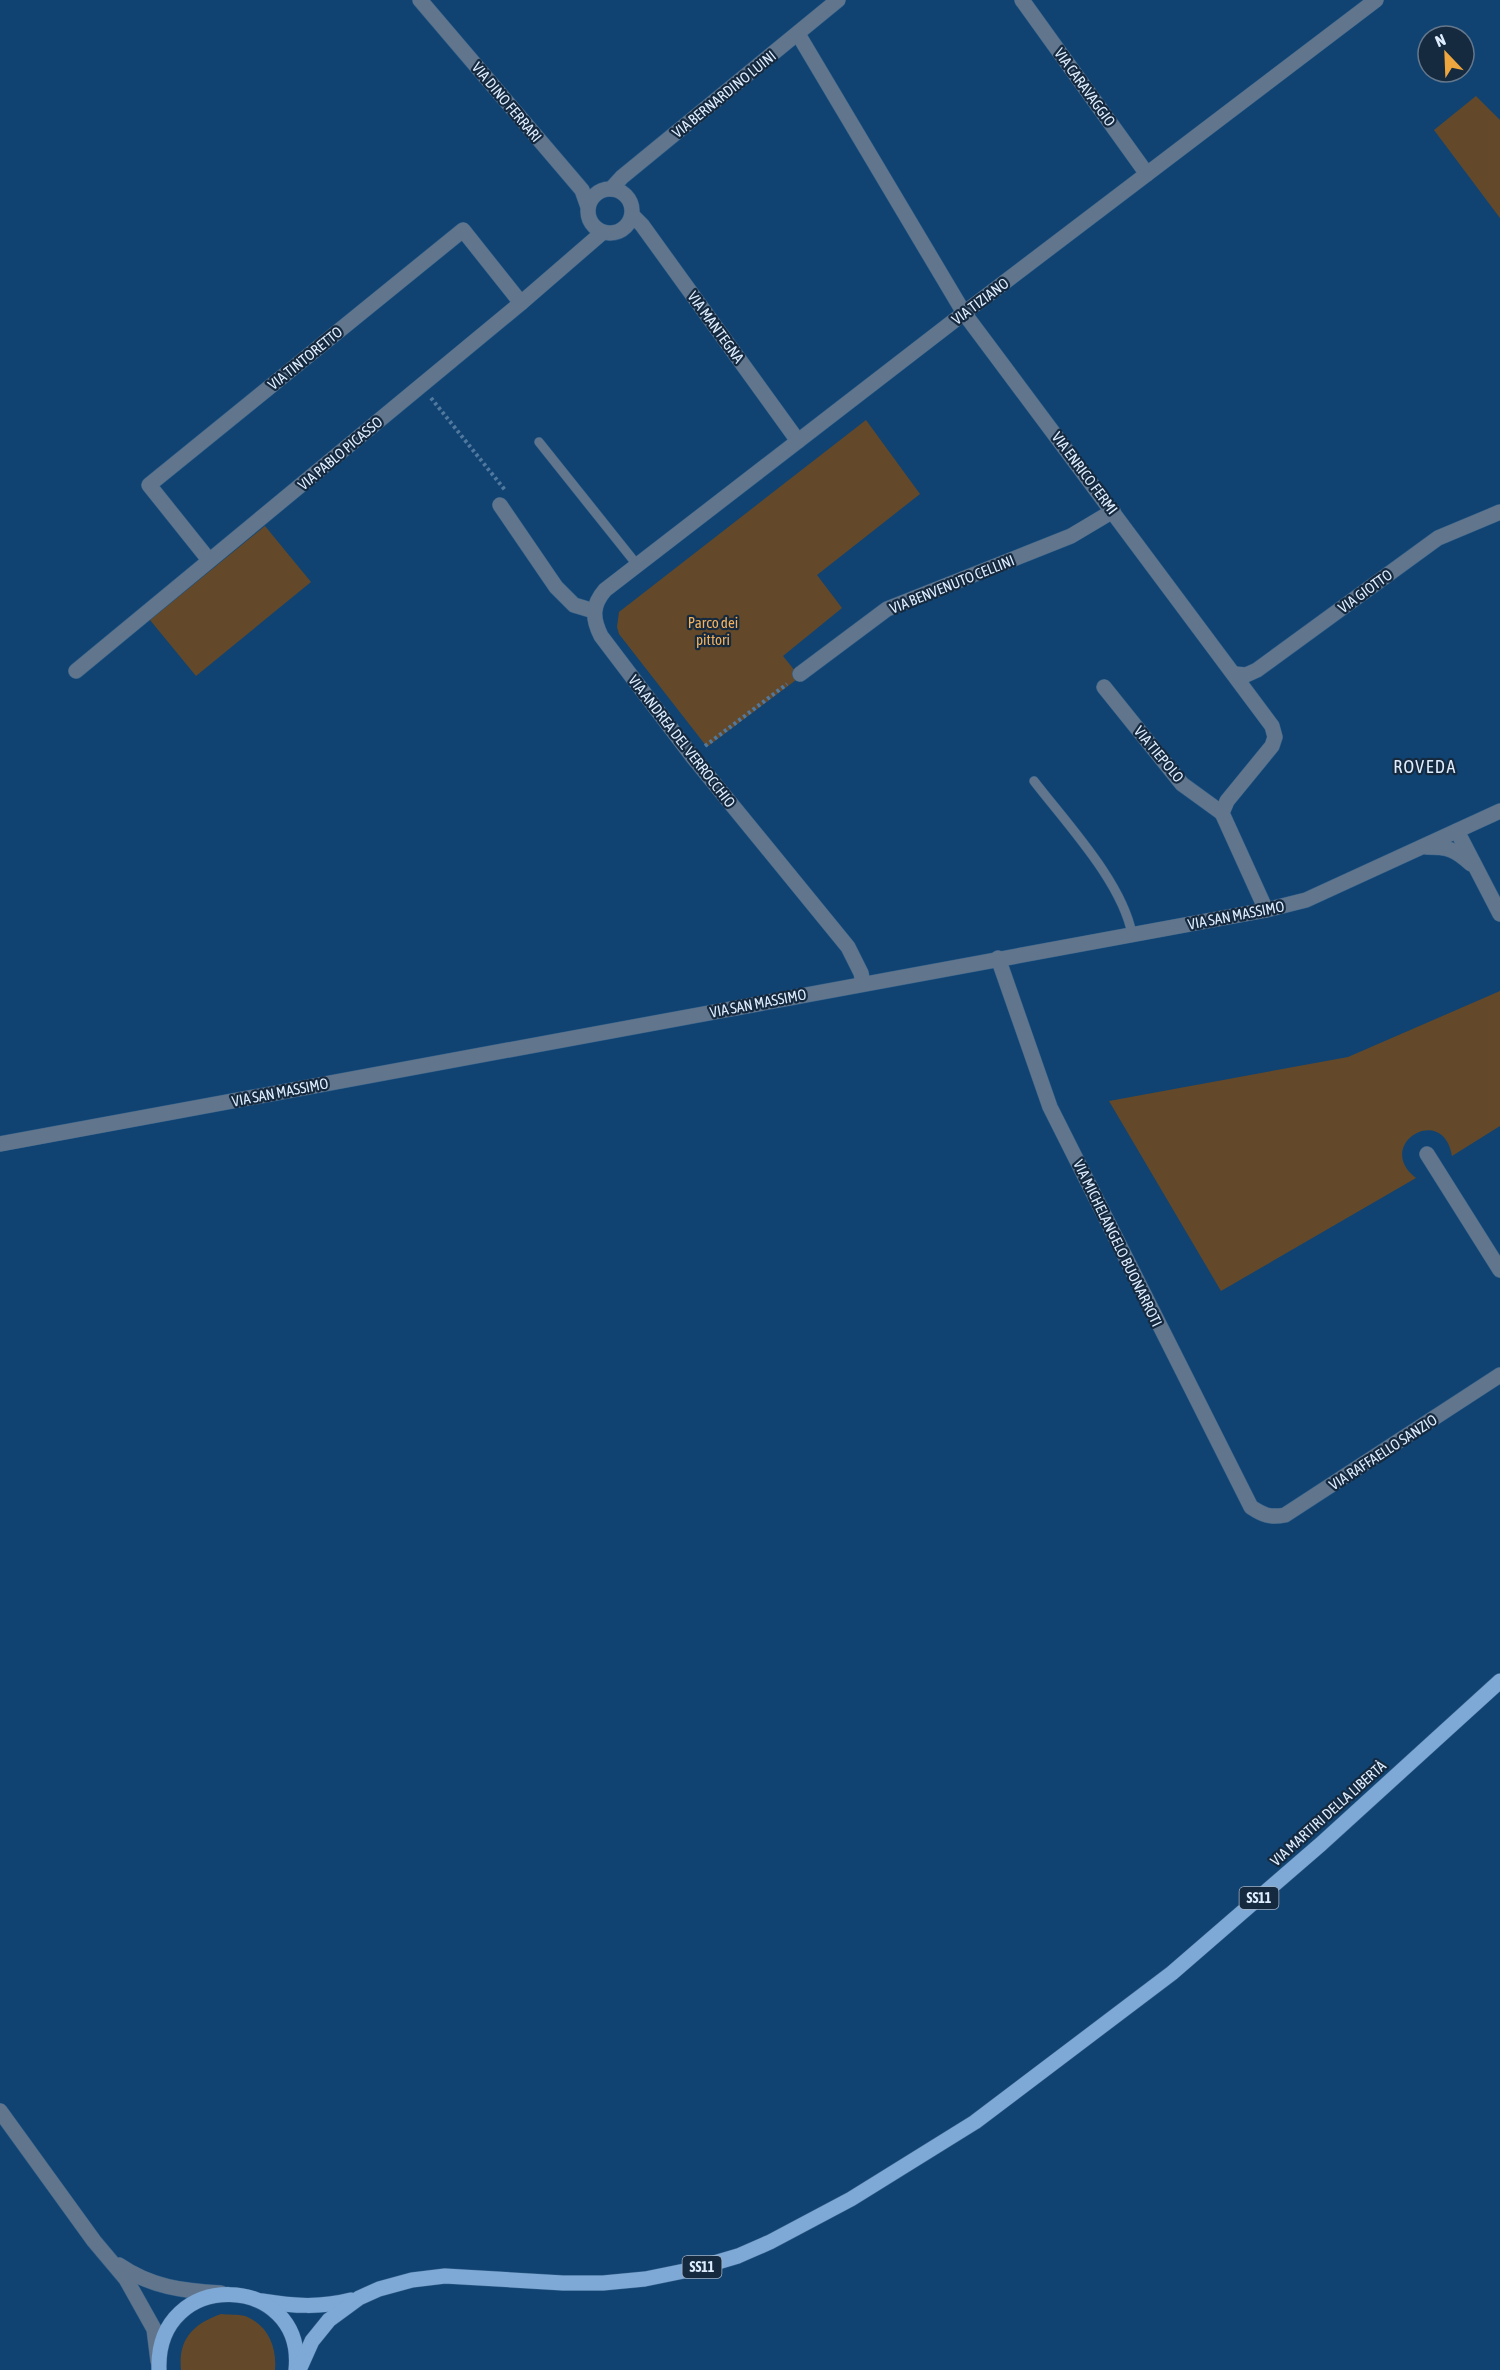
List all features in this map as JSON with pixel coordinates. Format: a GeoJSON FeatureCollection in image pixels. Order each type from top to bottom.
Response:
{"type":"FeatureCollection","features":[{"type":"Feature","properties":{"kind":"main road","name":"VIA MARTIRI DELLA LIBERTÀ"},"geometry":{"type":"LineString","coordinates":[[360,2298],[379,2289],[412,2280],[445,2276],[563,2283],[603,2283],[645,2279],[694,2269],[738,2256],[770,2242],[851,2199],[975,2122],[1172,1973],[1321,1844],[1500,1681]]}},
{"type":"Feature","properties":{"kind":"main road"},"geometry":{"type":"LineString","coordinates":[[159,2369],[160,2347],[168,2327],[182,2310],[200,2299],[221,2293],[242,2294],[261,2301],[298,2307],[328,2306],[360,2298]]}},
{"type":"Feature","properties":{"kind":"main road"},"geometry":{"type":"LineString","coordinates":[[298,2370],[312,2341],[328,2320],[360,2298]]}},
{"type":"Feature","properties":{"kind":"main road"},"geometry":{"type":"LineString","coordinates":[[261,2301],[279,2315],[292,2335],[298,2370]]}},
{"type":"Feature","properties":{"kind":"street","name":"VIA DINO FERRARI"},"geometry":{"type":"LineString","coordinates":[[420,0],[582,190],[588,207]]}},
{"type":"Feature","properties":{"kind":"street","name":"VIA BERNARDINO LUINI"},"geometry":{"type":"LineString","coordinates":[[611,189],[622,177],[838,0]]}},
{"type":"Feature","properties":{"kind":"street","name":"VIA CARAVAGGIO"},"geometry":{"type":"LineString","coordinates":[[1022,0],[1147,174]]}},
{"type":"Feature","properties":{"kind":"street","name":"VIA TIZIANO"},"geometry":{"type":"LineString","coordinates":[[594,611],[597,599],[605,590],[964,313],[1376,0]]}},
{"type":"Feature","properties":{"kind":"street","name":"VIA ENRICO FERMI"},"geometry":{"type":"LineString","coordinates":[[798,34],[964,313],[1272,726],[1275,737],[1272,746],[1227,801],[1222,813]]}},
{"type":"Feature","properties":{"kind":"street"},"geometry":{"type":"LineString","coordinates":[[611,189],[627,197],[632,208],[632,215],[630,221],[621,230],[609,234],[592,225],[588,207],[599,192],[611,189]]}},
{"type":"Feature","properties":{"kind":"street","name":"VIA MANTEGNA"},"geometry":{"type":"LineString","coordinates":[[632,215],[642,225],[798,441]]}},
{"type":"Feature","properties":{"kind":"street","name":"VIA TINTORETTO"},"geometry":{"type":"LineString","coordinates":[[209,560],[149,485],[463,230],[521,303]]}},
{"type":"Feature","properties":{"kind":"street","name":"VIA PABLO PICASSO"},"geometry":{"type":"LineString","coordinates":[[76,671],[521,303],[603,232]]}},
{"type":"Feature","properties":{"kind":"street"},"geometry":{"type":"LineString","coordinates":[[500,506],[556,587],[574,605],[594,611]]}},
{"type":"Feature","properties":{"kind":"street","name":"VIA BENVENUTO CELLINI"},"geometry":{"type":"LineString","coordinates":[[800,674],[887,609],[1071,536],[1113,511]]}},
{"type":"Feature","properties":{"kind":"street","name":"VIA GIOTTO"},"geometry":{"type":"LineString","coordinates":[[1235,674],[1246,675],[1257,670],[1438,538],[1500,512]]}},
{"type":"Feature","properties":{"kind":"street","name":"VIA ANDREA DEL VERROCCHIO"},"geometry":{"type":"LineString","coordinates":[[594,611],[595,624],[601,636],[692,756],[848,947],[861,973],[863,983]]}},
{"type":"Feature","properties":{"kind":"street","name":"VIA TIEPOLO"},"geometry":{"type":"LineString","coordinates":[[1104,687],[1182,784],[1222,813]]}},
{"type":"Feature","properties":{"kind":"street","name":"VIA SAN MASSIMO"},"geometry":{"type":"LineString","coordinates":[[0,1144],[1266,910],[1306,900],[1500,811]]}},
{"type":"Feature","properties":{"kind":"street"},"geometry":{"type":"LineString","coordinates":[[1222,813],[1266,910]]}},
{"type":"Feature","properties":{"kind":"street"},"geometry":{"type":"LineString","coordinates":[[1457,831],[1500,914]]}},
{"type":"Feature","properties":{"kind":"street"},"geometry":{"type":"LineString","coordinates":[[1422,847],[1443,847],[1455,851],[1476,868]]}},
{"type":"Feature","properties":{"kind":"street","name":"VIA MICHELANGELO BUONARROTI"},"geometry":{"type":"LineString","coordinates":[[998,958],[1050,1107],[1243,1494],[1251,1507],[1262,1514]]}},
{"type":"Feature","properties":{"kind":"street"},"geometry":{"type":"LineString","coordinates":[[1427,1154],[1500,1270]]}},
{"type":"Feature","properties":{"kind":"street","name":"VIA RAFFAELLO SANZIO"},"geometry":{"type":"LineString","coordinates":[[1262,1514],[1273,1517],[1285,1515],[1304,1504],[1500,1375]]}},
{"type":"Feature","properties":{"kind":"street"},"geometry":{"type":"LineString","coordinates":[[0,2110],[75,2216],[126,2279],[154,2329],[159,2369]]}},
{"type":"Feature","properties":{"kind":"street"},"geometry":{"type":"LineString","coordinates":[[108,2258],[156,2285],[184,2291],[221,2293]]}},
{"type":"Feature","properties":{"kind":"lane"},"geometry":{"type":"LineString","coordinates":[[539,442],[638,566]]}},
{"type":"Feature","properties":{"kind":"lane"},"geometry":{"type":"LineString","coordinates":[[1034,781],[1113,885],[1129,917],[1132,934]]}},
{"type":"Feature","properties":{"kind":"path"},"geometry":{"type":"LineString","coordinates":[[421,386],[510,496],[500,506]]}},
{"type":"Feature","properties":{"kind":"path"},"geometry":{"type":"LineString","coordinates":[[692,756],[800,674]]}},
{"type":"Feature","properties":{"kind":"green space"},"geometry":{"type":"Polygon","coordinates":[[[1476,96],[1500,120],[1500,218],[1434,130],[1476,96]]]}},
{"type":"Feature","properties":{"kind":"green space","name":"Parco dei pittori"},"geometry":{"type":"Polygon","coordinates":[[[866,420],[920,494],[817,575],[842,608],[783,656],[800,677],[707,747],[619,634],[617,627],[619,612],[866,420]]]}},
{"type":"Feature","properties":{"kind":"green space"},"geometry":{"type":"Polygon","coordinates":[[[265,526],[311,582],[196,676],[150,620],[265,526]]]}},
{"type":"Feature","properties":{"kind":"green space"},"geometry":{"type":"Polygon","coordinates":[[[1500,991],[1500,1126],[1452,1156],[1446,1140],[1437,1132],[1425,1131],[1414,1134],[1406,1142],[1402,1153],[1405,1165],[1416,1178],[1221,1291],[1109,1101],[1348,1057],[1500,991]]]}},
{"type":"Feature","properties":{"kind":"green space"},"geometry":{"type":"Polygon","coordinates":[[[221,2314],[245,2316],[260,2325],[272,2345],[275,2370],[181,2370],[182,2350],[189,2334],[211,2318],[221,2314]]]}},
{"type":"Feature","properties":{"kind":"district","name":"ROVEDA"},"geometry":{"type":"Point","coordinates":[1425,766]}}]}
